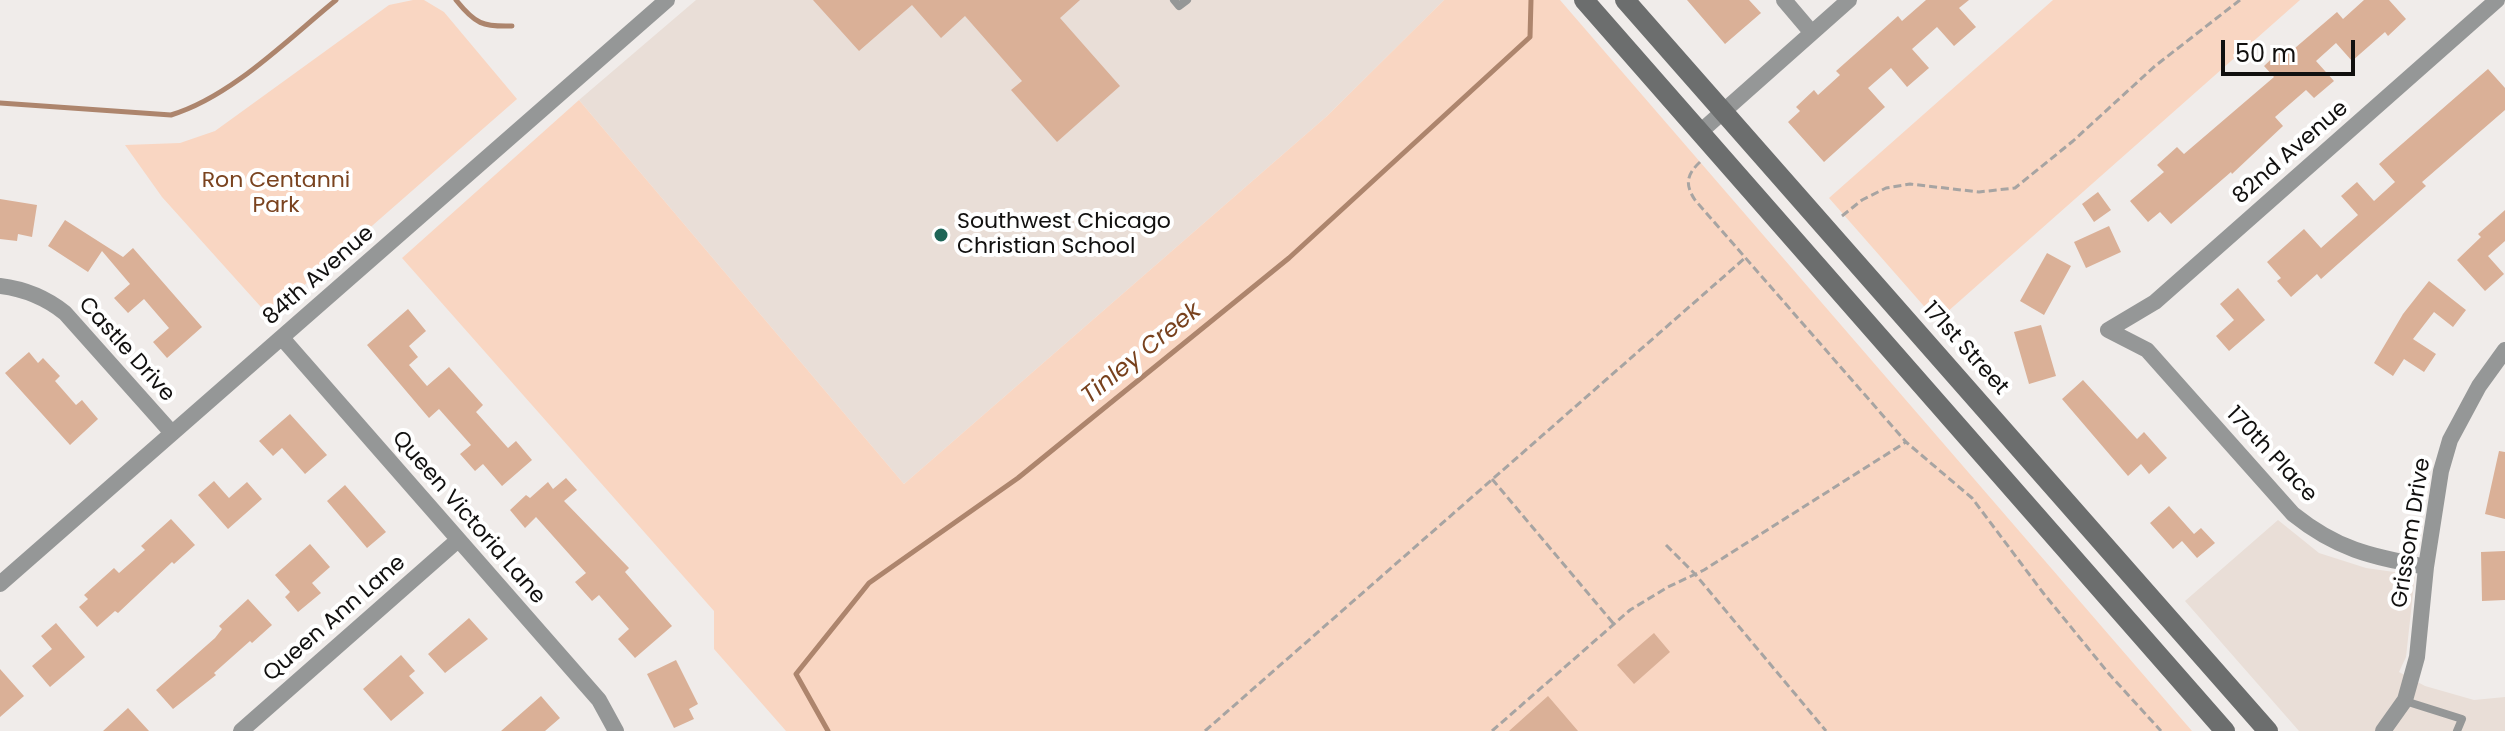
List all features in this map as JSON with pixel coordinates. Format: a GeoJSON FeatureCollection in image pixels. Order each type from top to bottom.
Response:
{"type":"FeatureCollection","features":[{"type":"Feature","properties":{"kind":"street","name":"84th Avenue"},"geometry":{"type":"LineString","coordinates":[[0,584],[667,0]]}},
{"type":"Feature","properties":{"kind":"street"},"geometry":{"type":"LineString","coordinates":[[1584,0],[2225,731]]}},
{"type":"Feature","properties":{"kind":"street","name":"171st Street"},"geometry":{"type":"LineString","coordinates":[[1625,0],[2268,731]]}},
{"type":"Feature","properties":{"kind":"street"},"geometry":{"type":"LineString","coordinates":[[1784,0],[1812,33]]}},
{"type":"Feature","properties":{"kind":"street"},"geometry":{"type":"LineString","coordinates":[[1699,133],[1849,0]]}},
{"type":"Feature","properties":{"kind":"street","name":"82nd Avenue"},"geometry":{"type":"LineString","coordinates":[[2108,330],[2155,302],[2497,0]]}},
{"type":"Feature","properties":{"kind":"street","name":"Castle Drive"},"geometry":{"type":"LineString","coordinates":[[0,286],[35,294],[49,300],[65,313],[172,433]]}},
{"type":"Feature","properties":{"kind":"street","name":"170th Place"},"geometry":{"type":"LineString","coordinates":[[2108,330],[2147,350],[2293,514],[2309,527],[2343,547],[2426,567]]}},
{"type":"Feature","properties":{"kind":"street","name":"Queen Victoria Lane"},"geometry":{"type":"LineString","coordinates":[[282,338],[599,700],[616,731]]}},
{"type":"Feature","properties":{"kind":"street","name":"Grissom Drive"},"geometry":{"type":"LineString","coordinates":[[2383,731],[2405,700],[2417,657],[2426,567],[2441,471],[2450,440],[2479,386],[2505,350]]}},
{"type":"Feature","properties":{"kind":"street","name":"Queen Ann Lane"},"geometry":{"type":"LineString","coordinates":[[241,731],[458,540]]}},
{"type":"Feature","properties":{"kind":"lane"},"geometry":{"type":"LineString","coordinates":[[1174,0],[1179,6],[1187,0]]}},
{"type":"Feature","properties":{"kind":"lane"},"geometry":{"type":"LineString","coordinates":[[2405,700],[2462,719],[2457,731]]}},
{"type":"Feature","properties":{"kind":"path"},"geometry":{"type":"LineString","coordinates":[[1841,217],[1862,200],[1886,188],[1910,184],[1979,192],[2015,188],[2073,141],[2155,66],[2240,0]]}},
{"type":"Feature","properties":{"kind":"path"},"geometry":{"type":"LineString","coordinates":[[1703,158],[1689,173],[1688,189],[1906,442],[1972,498],[2044,594],[2110,675],[2161,731]]}},
{"type":"Feature","properties":{"kind":"path"},"geometry":{"type":"LineString","coordinates":[[1205,731],[1745,258]]}},
{"type":"Feature","properties":{"kind":"path"},"geometry":{"type":"LineString","coordinates":[[1492,731],[1613,623],[1906,442]]}},
{"type":"Feature","properties":{"kind":"path"},"geometry":{"type":"LineString","coordinates":[[1492,479],[1613,623]]}},
{"type":"Feature","properties":{"kind":"path"},"geometry":{"type":"LineString","coordinates":[[1666,545],[1695,574],[1826,731]]}},
{"type":"Feature","properties":{"kind":"shaded area","name":"Southwest Chicago Christian School"},"geometry":{"type":"Polygon","coordinates":[[[696,0],[1444,0],[1327,116],[904,484],[579,100],[696,0]]]}},
{"type":"Feature","properties":{"kind":"shaded area"},"geometry":{"type":"Polygon","coordinates":[[[2278,520],[2319,553],[2366,568],[2415,575],[2406,657],[2399,672],[2425,686],[2474,700],[2505,697],[2505,731],[2299,731],[2185,601],[2278,520]]]}},
{"type":"Feature","properties":{"kind":"green space","name":"Ron Centanni Park"},"geometry":{"type":"Polygon","coordinates":[[[424,0],[444,12],[517,99],[269,316],[162,197],[125,145],[180,143],[215,131],[389,5],[424,0]]]}},
{"type":"Feature","properties":{"kind":"green space"},"geometry":{"type":"Polygon","coordinates":[[[1444,0],[1560,0],[2192,731],[786,731],[714,649],[714,611],[402,258],[579,100],[904,484],[1327,116],[1444,0]]]}},
{"type":"Feature","properties":{"kind":"green space"},"geometry":{"type":"Polygon","coordinates":[[[2053,0],[2300,0],[1937,321],[1829,198],[2053,0]]]}},
{"type":"Feature","properties":{"kind":"building"},"geometry":{"type":"Polygon","coordinates":[[[813,0],[1080,0],[1060,18],[1120,86],[1057,142],[1011,90],[1022,81],[965,16],[941,38],[912,5],[859,51],[813,0]]]}},
{"type":"Feature","properties":{"kind":"building"},"geometry":{"type":"Polygon","coordinates":[[[1687,0],[1749,0],[1761,13],[1725,44],[1687,0]]]}},
{"type":"Feature","properties":{"kind":"building"},"geometry":{"type":"Polygon","coordinates":[[[1926,0],[1969,0],[1959,8],[1976,27],[1954,46],[1937,27],[1912,49],[1929,68],[1907,87],[1891,68],[1868,88],[1885,107],[1824,162],[1788,122],[1800,111],[1796,107],[1814,90],[1818,95],[1840,75],[1836,71],[1898,16],[1902,21],[1926,0]]]}},
{"type":"Feature","properties":{"kind":"building"},"geometry":{"type":"Polygon","coordinates":[[[2364,0],[2389,0],[2406,19],[2388,36],[2385,32],[2352,61],[2336,43],[2316,61],[2334,81],[2314,98],[2306,90],[2275,117],[2283,126],[2232,174],[2171,224],[2160,212],[2148,222],[2130,201],[2164,172],[2157,165],[2177,147],[2184,154],[2274,77],[2264,66],[2283,48],[2288,54],[2337,12],[2343,19],[2364,0]]]}},
{"type":"Feature","properties":{"kind":"building"},"geometry":{"type":"Polygon","coordinates":[[[2488,69],[2505,88],[2505,110],[2422,182],[2426,186],[2321,279],[2317,274],[2291,297],[2277,281],[2281,278],[2267,262],[2304,229],[2321,248],[2358,215],[2341,196],[2357,182],[2374,201],[2395,182],[2379,164],[2488,69]]]}},
{"type":"Feature","properties":{"kind":"building"},"geometry":{"type":"Polygon","coordinates":[[[2098,192],[2111,210],[2094,222],[2082,204],[2098,192]]]}},
{"type":"Feature","properties":{"kind":"building"},"geometry":{"type":"Polygon","coordinates":[[[0,199],[37,205],[32,237],[18,234],[17,241],[0,239],[0,199]]]}},
{"type":"Feature","properties":{"kind":"building"},"geometry":{"type":"Polygon","coordinates":[[[2505,210],[2505,241],[2488,256],[2504,274],[2485,291],[2457,260],[2481,237],[2478,234],[2505,210]]]}},
{"type":"Feature","properties":{"kind":"building"},"geometry":{"type":"Polygon","coordinates":[[[65,220],[123,257],[133,248],[202,327],[167,358],[153,342],[169,328],[144,299],[128,313],[114,298],[130,284],[102,251],[88,272],[48,246],[65,220]]]}},
{"type":"Feature","properties":{"kind":"building"},"geometry":{"type":"Polygon","coordinates":[[[2109,226],[2121,252],[2086,268],[2074,242],[2109,226]]]}},
{"type":"Feature","properties":{"kind":"building"},"geometry":{"type":"Polygon","coordinates":[[[2047,253],[2071,266],[2044,315],[2020,301],[2047,253]]]}},
{"type":"Feature","properties":{"kind":"building"},"geometry":{"type":"Polygon","coordinates":[[[2429,281],[2466,310],[2453,327],[2434,312],[2413,339],[2436,354],[2424,372],[2404,359],[2393,376],[2374,363],[2403,314],[2429,281]]]}},
{"type":"Feature","properties":{"kind":"building"},"geometry":{"type":"Polygon","coordinates":[[[2238,288],[2265,320],[2229,351],[2216,336],[2234,320],[2220,304],[2238,288]]]}},
{"type":"Feature","properties":{"kind":"building"},"geometry":{"type":"Polygon","coordinates":[[[408,309],[426,331],[409,346],[418,357],[409,365],[427,386],[449,367],[483,405],[476,412],[508,448],[516,441],[532,460],[502,486],[483,464],[475,471],[460,454],[471,445],[439,409],[429,418],[367,345],[408,309]]]}},
{"type":"Feature","properties":{"kind":"building"},"geometry":{"type":"Polygon","coordinates":[[[2041,325],[2056,376],[2029,384],[2014,332],[2041,325]]]}},
{"type":"Feature","properties":{"kind":"building"},"geometry":{"type":"Polygon","coordinates":[[[29,352],[38,363],[43,358],[60,376],[55,381],[76,405],[82,400],[98,419],[70,445],[5,373],[29,352]]]}},
{"type":"Feature","properties":{"kind":"building"},"geometry":{"type":"Polygon","coordinates":[[[2083,380],[2137,439],[2144,432],[2167,458],[2149,474],[2141,464],[2128,476],[2062,399],[2083,380]]]}},
{"type":"Feature","properties":{"kind":"building"},"geometry":{"type":"Polygon","coordinates":[[[290,414],[327,455],[305,474],[282,448],[273,456],[259,441],[290,414]]]}},
{"type":"Feature","properties":{"kind":"building"},"geometry":{"type":"Polygon","coordinates":[[[2499,451],[2505,452],[2505,519],[2485,514],[2499,451]]]}},
{"type":"Feature","properties":{"kind":"building"},"geometry":{"type":"Polygon","coordinates":[[[566,478],[577,490],[564,501],[629,568],[625,572],[672,626],[635,658],[618,639],[629,629],[599,595],[592,601],[575,582],[586,573],[536,517],[525,528],[510,510],[526,495],[530,498],[548,482],[553,489],[566,478]]]}},
{"type":"Feature","properties":{"kind":"building"},"geometry":{"type":"Polygon","coordinates":[[[214,481],[229,498],[247,482],[262,499],[228,529],[198,495],[214,481]]]}},
{"type":"Feature","properties":{"kind":"building"},"geometry":{"type":"Polygon","coordinates":[[[345,485],[386,532],[367,548],[327,501],[345,485]]]}},
{"type":"Feature","properties":{"kind":"building"},"geometry":{"type":"Polygon","coordinates":[[[2169,506],[2194,534],[2201,528],[2215,543],[2197,558],[2182,541],[2173,549],[2150,523],[2169,506]]]}},
{"type":"Feature","properties":{"kind":"building"},"geometry":{"type":"Polygon","coordinates":[[[171,519],[195,545],[174,564],[172,562],[118,613],[115,611],[97,627],[79,607],[88,599],[84,595],[114,568],[119,573],[145,550],[141,546],[171,519]]]}},
{"type":"Feature","properties":{"kind":"building"},"geometry":{"type":"Polygon","coordinates":[[[310,544],[330,567],[312,583],[321,593],[298,612],[285,597],[290,592],[275,575],[310,544]]]}},
{"type":"Feature","properties":{"kind":"building"},"geometry":{"type":"Polygon","coordinates":[[[2505,551],[2505,600],[2482,601],[2481,552],[2505,551]]]}},
{"type":"Feature","properties":{"kind":"building"},"geometry":{"type":"Polygon","coordinates":[[[248,599],[272,625],[173,709],[156,690],[215,638],[222,629],[219,626],[248,599]]]}},
{"type":"Feature","properties":{"kind":"building"},"geometry":{"type":"Polygon","coordinates":[[[469,618],[488,639],[445,673],[428,654],[469,618]]]}},
{"type":"Feature","properties":{"kind":"building"},"geometry":{"type":"Polygon","coordinates":[[[56,623],[85,657],[50,687],[32,666],[52,649],[41,636],[56,623]]]}},
{"type":"Feature","properties":{"kind":"building"},"geometry":{"type":"Polygon","coordinates":[[[1654,633],[1670,652],[1634,684],[1617,665],[1654,633]]]}},
{"type":"Feature","properties":{"kind":"building"},"geometry":{"type":"Polygon","coordinates":[[[401,655],[415,671],[409,676],[424,693],[391,721],[363,689],[401,655]]]}},
{"type":"Feature","properties":{"kind":"building"},"geometry":{"type":"Polygon","coordinates":[[[676,660],[698,704],[689,709],[694,719],[674,728],[647,674],[676,660]]]}},
{"type":"Feature","properties":{"kind":"building"},"geometry":{"type":"Polygon","coordinates":[[[0,669],[24,696],[0,717],[0,669]]]}},
{"type":"Feature","properties":{"kind":"building"},"geometry":{"type":"Polygon","coordinates":[[[541,696],[560,718],[545,731],[501,731],[541,696]]]}},
{"type":"Feature","properties":{"kind":"building"},"geometry":{"type":"Polygon","coordinates":[[[1548,696],[1578,731],[1509,731],[1548,696]]]}},
{"type":"Feature","properties":{"kind":"building"},"geometry":{"type":"Polygon","coordinates":[[[128,708],[149,731],[103,731],[128,708]]]}},
{"type":"Feature","properties":{"kind":"waterway"},"geometry":{"type":"LineString","coordinates":[[0,103],[171,115],[193,107],[237,81],[336,0]]}},
{"type":"Feature","properties":{"kind":"waterway"},"geometry":{"type":"LineString","coordinates":[[456,0],[480,22],[512,26]]}},
{"type":"Feature","properties":{"kind":"waterway","name":"Tinley Creek"},"geometry":{"type":"LineString","coordinates":[[828,731],[796,674],[869,583],[1018,478],[1289,258],[1530,37],[1531,0]]}},
{"type":"Feature","properties":{"kind":"place","name":"Southwest Chicago Christian School"},"geometry":{"type":"Point","coordinates":[941,235]}}]}
